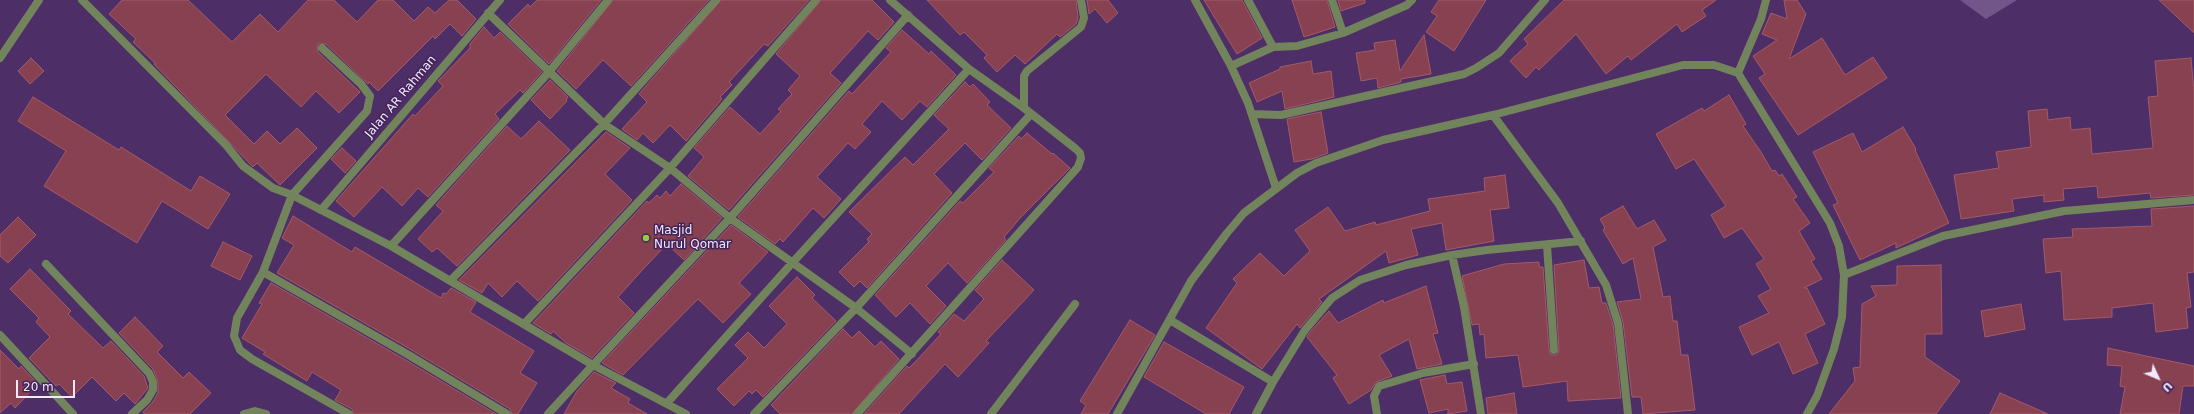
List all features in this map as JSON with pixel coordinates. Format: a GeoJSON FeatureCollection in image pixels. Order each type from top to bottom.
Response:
{"type":"FeatureCollection","features":[{"type":"Feature","properties":{"kind":"street"},"geometry":{"type":"LineString","coordinates":[[0,58],[39,0]]}},
{"type":"Feature","properties":{"kind":"street"},"geometry":{"type":"LineString","coordinates":[[82,0],[226,145],[243,166],[273,188],[292,195],[391,246],[525,323],[593,365],[686,414]]}},
{"type":"Feature","properties":{"kind":"street","name":"Jalan AR Rahman"},"geometry":{"type":"LineString","coordinates":[[321,210],[500,0]]}},
{"type":"Feature","properties":{"kind":"street"},"geometry":{"type":"LineString","coordinates":[[391,246],[549,72],[608,0]]}},
{"type":"Feature","properties":{"kind":"street"},"geometry":{"type":"LineString","coordinates":[[451,280],[604,124],[716,0]]}},
{"type":"Feature","properties":{"kind":"street"},"geometry":{"type":"LineString","coordinates":[[525,323],[670,168],[816,0]]}},
{"type":"Feature","properties":{"kind":"street"},"geometry":{"type":"LineString","coordinates":[[857,414],[1078,167],[1081,158],[1080,153],[1024,108],[969,69],[890,0]]}},
{"type":"Feature","properties":{"kind":"street"},"geometry":{"type":"LineString","coordinates":[[1024,108],[1024,76],[1027,71],[1081,27],[1084,18],[1081,0]]}},
{"type":"Feature","properties":{"kind":"street"},"geometry":{"type":"LineString","coordinates":[[1195,0],[1231,66],[1253,114],[1276,188]]}},
{"type":"Feature","properties":{"kind":"street"},"geometry":{"type":"LineString","coordinates":[[1248,0],[1273,47]]}},
{"type":"Feature","properties":{"kind":"street"},"geometry":{"type":"LineString","coordinates":[[1332,0],[1343,33]]}},
{"type":"Feature","properties":{"kind":"street"},"geometry":{"type":"LineString","coordinates":[[1231,66],[1273,47],[1297,46],[1343,33],[1407,6],[1412,0]]}},
{"type":"Feature","properties":{"kind":"street"},"geometry":{"type":"LineString","coordinates":[[1253,114],[1281,115],[1464,74],[1499,53],[1546,0]]}},
{"type":"Feature","properties":{"kind":"street"},"geometry":{"type":"LineString","coordinates":[[1738,73],[1761,19],[1766,0]]}},
{"type":"Feature","properties":{"kind":"street"},"geometry":{"type":"LineString","coordinates":[[488,13],[604,124],[670,168],[730,218],[856,308],[912,354]]}},
{"type":"Feature","properties":{"kind":"street"},"geometry":{"type":"LineString","coordinates":[[548,414],[730,218],[908,15]]}},
{"type":"Feature","properties":{"kind":"street"},"geometry":{"type":"LineString","coordinates":[[322,48],[361,84],[370,96],[367,110],[292,195],[263,272],[238,318],[234,329],[234,336],[240,350],[349,414]]}},
{"type":"Feature","properties":{"kind":"street"},"geometry":{"type":"LineString","coordinates":[[1117,414],[1191,281],[1244,213],[1297,173],[1316,164],[1383,140],[1493,115],[1682,65],[1714,66],[1738,73],[1830,223],[1839,246],[1844,275],[1842,317],[1834,349],[1816,396],[1807,414]]}},
{"type":"Feature","properties":{"kind":"street"},"geometry":{"type":"LineString","coordinates":[[667,403],[969,69]]}},
{"type":"Feature","properties":{"kind":"street"},"geometry":{"type":"LineString","coordinates":[[754,414],[856,308],[1031,114]]}},
{"type":"Feature","properties":{"kind":"street"},"geometry":{"type":"LineString","coordinates":[[1493,115],[1558,203],[1606,285],[1618,323],[1628,414]]}},
{"type":"Feature","properties":{"kind":"street"},"geometry":{"type":"LineString","coordinates":[[1844,275],[1943,236],[2064,211],[2194,200]]}},
{"type":"Feature","properties":{"kind":"street"},"geometry":{"type":"LineString","coordinates":[[1256,414],[1273,382],[1305,330],[1332,298],[1360,280],[1406,265],[1452,255],[1581,240]]}},
{"type":"Feature","properties":{"kind":"street"},"geometry":{"type":"LineString","coordinates":[[1547,245],[1554,350]]}},
{"type":"Feature","properties":{"kind":"street"},"geometry":{"type":"LineString","coordinates":[[1452,255],[1464,307],[1481,414]]}},
{"type":"Feature","properties":{"kind":"street"},"geometry":{"type":"LineString","coordinates":[[46,264],[150,373],[153,382],[153,390],[147,400],[132,414]]}},
{"type":"Feature","properties":{"kind":"street"},"geometry":{"type":"LineString","coordinates":[[263,272],[407,354],[507,414]]}},
{"type":"Feature","properties":{"kind":"street"},"geometry":{"type":"LineString","coordinates":[[992,414],[1075,304]]}},
{"type":"Feature","properties":{"kind":"street"},"geometry":{"type":"LineString","coordinates":[[1170,320],[1273,382]]}},
{"type":"Feature","properties":{"kind":"street"},"geometry":{"type":"LineString","coordinates":[[0,335],[73,414]]}},
{"type":"Feature","properties":{"kind":"street"},"geometry":{"type":"LineString","coordinates":[[1378,414],[1374,396],[1379,386],[1423,373],[1474,364]]}},
{"type":"Feature","properties":{"kind":"street"},"geometry":{"type":"LineString","coordinates":[[244,414],[254,411],[266,414]]}},
{"type":"Feature","properties":{"kind":"shaded area"},"geometry":{"type":"Polygon","coordinates":[[[1960,0],[2017,0],[1986,19],[1960,0]]]}},
{"type":"Feature","properties":{"kind":"building"},"geometry":{"type":"Polygon","coordinates":[[[122,0],[188,0],[232,42],[260,14],[278,32],[308,0],[334,0],[357,22],[378,0],[393,0],[414,21],[428,7],[435,13],[449,0],[457,0],[476,19],[462,36],[450,24],[435,39],[433,36],[378,91],[369,82],[368,84],[326,44],[318,44],[318,52],[360,92],[339,113],[316,91],[301,107],[266,74],[225,115],[254,144],[267,131],[280,144],[297,128],[317,148],[280,185],[257,163],[253,167],[154,64],[155,63],[133,42],[136,39],[109,14],[122,0]]]}},
{"type":"Feature","properties":{"kind":"building"},"geometry":{"type":"Polygon","coordinates":[[[537,0],[601,0],[549,64],[508,24],[528,4],[530,7],[537,0]]]}},
{"type":"Feature","properties":{"kind":"building"},"geometry":{"type":"Polygon","coordinates":[[[613,0],[709,0],[631,86],[603,60],[576,89],[557,71],[613,0]]]}},
{"type":"Feature","properties":{"kind":"building"},"geometry":{"type":"Polygon","coordinates":[[[721,0],[809,0],[768,46],[764,44],[729,82],[732,85],[720,97],[722,99],[686,141],[670,125],[653,143],[643,133],[637,140],[622,129],[647,102],[639,94],[721,0]]]}},
{"type":"Feature","properties":{"kind":"building"},"geometry":{"type":"Polygon","coordinates":[[[821,0],[872,0],[894,22],[878,40],[868,31],[830,73],[841,83],[729,210],[688,176],[704,157],[694,148],[730,107],[760,134],[781,111],[778,109],[792,94],[788,90],[800,76],[776,54],[821,0]]]}},
{"type":"Feature","properties":{"kind":"building"},"geometry":{"type":"Polygon","coordinates":[[[927,0],[1076,0],[1078,18],[1076,24],[1060,37],[1057,34],[1025,64],[1015,55],[997,72],[984,58],[987,55],[964,32],[960,35],[927,0]]]}},
{"type":"Feature","properties":{"kind":"building"},"geometry":{"type":"Polygon","coordinates":[[[1087,0],[1108,0],[1118,13],[1107,23],[1095,9],[1089,14],[1087,0]]]}},
{"type":"Feature","properties":{"kind":"building"},"geometry":{"type":"Polygon","coordinates":[[[1204,0],[1242,0],[1262,38],[1237,54],[1204,0]]]}},
{"type":"Feature","properties":{"kind":"building"},"geometry":{"type":"Polygon","coordinates":[[[1292,0],[1327,0],[1335,27],[1304,37],[1292,0]]]}},
{"type":"Feature","properties":{"kind":"building"},"geometry":{"type":"Polygon","coordinates":[[[1338,0],[1365,0],[1365,3],[1341,11],[1338,0]]]}},
{"type":"Feature","properties":{"kind":"building"},"geometry":{"type":"Polygon","coordinates":[[[1439,0],[1486,0],[1454,51],[1426,32],[1437,16],[1431,12],[1439,0]]]}},
{"type":"Feature","properties":{"kind":"building"},"geometry":{"type":"Polygon","coordinates":[[[1564,0],[1716,0],[1702,10],[1706,16],[1682,32],[1677,24],[1631,60],[1628,56],[1606,74],[1576,34],[1539,70],[1536,67],[1526,78],[1510,61],[1528,44],[1524,39],[1564,0]]]}},
{"type":"Feature","properties":{"kind":"building"},"geometry":{"type":"Polygon","coordinates":[[[1784,0],[1797,0],[1806,14],[1789,59],[1822,38],[1845,75],[1873,57],[1887,78],[1798,135],[1759,78],[1765,74],[1753,56],[1777,40],[1762,34],[1771,13],[1787,19],[1784,0]]]}},
{"type":"Feature","properties":{"kind":"building"},"geometry":{"type":"Polygon","coordinates":[[[2159,0],[2194,0],[2194,33],[2159,0]]]}},
{"type":"Feature","properties":{"kind":"building"},"geometry":{"type":"Polygon","coordinates":[[[484,27],[494,38],[500,32],[542,72],[523,93],[520,90],[495,114],[499,119],[428,197],[418,188],[402,206],[382,187],[354,217],[336,201],[413,114],[415,116],[443,86],[438,81],[470,48],[470,44],[484,27]]]}},
{"type":"Feature","properties":{"kind":"building"},"geometry":{"type":"Polygon","coordinates":[[[902,30],[929,54],[931,51],[956,75],[927,107],[920,101],[902,120],[882,101],[862,124],[871,132],[855,149],[848,143],[817,177],[841,199],[824,218],[813,208],[783,242],[780,239],[775,244],[738,217],[849,91],[852,94],[891,52],[886,48],[902,30]]]}},
{"type":"Feature","properties":{"kind":"building"},"geometry":{"type":"Polygon","coordinates":[[[1424,35],[1431,74],[1401,79],[1401,82],[1378,88],[1377,78],[1361,81],[1356,53],[1375,50],[1374,43],[1395,40],[1400,71],[1424,35]]]}},
{"type":"Feature","properties":{"kind":"building"},"geometry":{"type":"Polygon","coordinates":[[[31,58],[44,71],[30,84],[18,71],[31,58]]]}},
{"type":"Feature","properties":{"kind":"building"},"geometry":{"type":"Polygon","coordinates":[[[2191,58],[2194,91],[2194,195],[2151,198],[2150,193],[2098,198],[2097,186],[2063,189],[2064,200],[2044,202],[2044,195],[2012,199],[2014,211],[1961,219],[1954,175],[1999,168],[1996,152],[2031,147],[2028,111],[2047,109],[2048,120],[2070,117],[2071,130],[2090,128],[2092,154],[2153,148],[2148,97],[2158,96],[2155,61],[2191,58]]]}},
{"type":"Feature","properties":{"kind":"building"},"geometry":{"type":"Polygon","coordinates":[[[1311,61],[1313,74],[1331,71],[1334,97],[1285,109],[1282,91],[1257,102],[1249,83],[1280,69],[1280,67],[1311,61]]]}},
{"type":"Feature","properties":{"kind":"building"},"geometry":{"type":"Polygon","coordinates":[[[550,80],[568,97],[566,100],[567,101],[550,119],[531,100],[550,80]]]}},
{"type":"Feature","properties":{"kind":"building"},"geometry":{"type":"Polygon","coordinates":[[[965,82],[970,87],[973,84],[990,102],[987,105],[1011,128],[982,160],[965,143],[934,174],[952,193],[867,288],[860,281],[854,287],[839,272],[869,242],[867,239],[872,234],[849,212],[905,157],[913,165],[949,129],[934,115],[965,82]]]}},
{"type":"Feature","properties":{"kind":"building"},"geometry":{"type":"Polygon","coordinates":[[[1729,95],[1746,124],[1743,126],[1772,171],[1775,170],[1779,176],[1782,174],[1797,197],[1793,199],[1810,223],[1799,231],[1815,259],[1811,261],[1822,279],[1804,288],[1807,288],[1825,324],[1805,334],[1818,363],[1793,374],[1779,342],[1752,355],[1739,327],[1769,313],[1758,296],[1771,289],[1756,264],[1764,259],[1742,228],[1724,238],[1711,215],[1726,206],[1694,159],[1676,169],[1656,134],[1702,108],[1704,111],[1729,95]]]}},
{"type":"Feature","properties":{"kind":"building"},"geometry":{"type":"Polygon","coordinates":[[[33,97],[119,150],[121,147],[191,191],[200,176],[230,194],[208,229],[162,201],[137,243],[44,186],[66,151],[18,121],[33,97]]]}},
{"type":"Feature","properties":{"kind":"building"},"geometry":{"type":"Polygon","coordinates":[[[1321,112],[1328,153],[1312,159],[1294,162],[1287,119],[1321,112]]]}},
{"type":"Feature","properties":{"kind":"building"},"geometry":{"type":"Polygon","coordinates":[[[539,121],[570,150],[457,266],[437,248],[432,252],[418,239],[443,211],[436,205],[507,126],[521,139],[539,121]]]}},
{"type":"Feature","properties":{"kind":"building"},"geometry":{"type":"Polygon","coordinates":[[[1903,127],[1916,149],[1915,150],[1949,223],[1896,248],[1896,243],[1860,260],[1833,205],[1838,203],[1813,152],[1853,133],[1862,152],[1903,127]]]}},
{"type":"Feature","properties":{"kind":"building"},"geometry":{"type":"Polygon","coordinates":[[[606,132],[630,148],[605,174],[632,200],[538,301],[517,281],[502,297],[488,283],[482,293],[459,280],[606,132]]]}},
{"type":"Feature","properties":{"kind":"building"},"geometry":{"type":"Polygon","coordinates":[[[1027,133],[1070,168],[1021,217],[1004,237],[1006,240],[967,283],[948,263],[926,286],[946,306],[930,324],[910,303],[896,317],[875,295],[960,201],[963,203],[994,172],[989,168],[1019,136],[1021,139],[1027,133]]]}},
{"type":"Feature","properties":{"kind":"building"},"geometry":{"type":"Polygon","coordinates":[[[342,148],[356,161],[345,173],[331,159],[342,148]]]}},
{"type":"Feature","properties":{"kind":"building"},"geometry":{"type":"Polygon","coordinates":[[[1505,175],[1509,208],[1490,210],[1494,241],[1446,250],[1442,223],[1411,229],[1418,255],[1389,263],[1386,251],[1319,299],[1322,302],[1300,328],[1297,324],[1262,369],[1206,328],[1237,283],[1233,279],[1260,253],[1284,276],[1310,251],[1295,230],[1328,207],[1345,231],[1375,222],[1376,225],[1430,211],[1428,199],[1485,191],[1484,178],[1505,175]]]}},
{"type":"Feature","properties":{"kind":"building"},"geometry":{"type":"Polygon","coordinates":[[[681,184],[722,218],[684,260],[667,244],[646,266],[618,297],[634,313],[592,358],[566,343],[553,331],[551,334],[533,323],[647,201],[649,203],[657,195],[660,198],[666,191],[670,196],[681,184]]]}},
{"type":"Feature","properties":{"kind":"building"},"geometry":{"type":"Polygon","coordinates":[[[1623,206],[1637,229],[1654,220],[1666,240],[1653,247],[1663,297],[1670,296],[1673,321],[1677,321],[1681,355],[1688,355],[1695,410],[1643,414],[1641,397],[1632,397],[1623,322],[1617,302],[1641,299],[1633,258],[1623,264],[1603,230],[1605,228],[1600,219],[1623,206]]]}},
{"type":"Feature","properties":{"kind":"building"},"geometry":{"type":"Polygon","coordinates":[[[2194,206],[2194,272],[2187,273],[2191,307],[2186,308],[2188,328],[2156,332],[2153,303],[2112,308],[2112,317],[2064,320],[2061,271],[2046,273],[2043,239],[2073,237],[2072,229],[2152,226],[2151,209],[2194,206]]]}},
{"type":"Feature","properties":{"kind":"building"},"geometry":{"type":"Polygon","coordinates":[[[293,216],[352,252],[355,247],[441,298],[443,293],[446,294],[451,288],[476,302],[470,312],[534,351],[520,373],[537,383],[518,414],[512,414],[510,409],[410,349],[277,273],[294,245],[282,238],[293,216]]]}},
{"type":"Feature","properties":{"kind":"building"},"geometry":{"type":"Polygon","coordinates":[[[18,217],[36,235],[8,263],[0,256],[0,235],[18,217]]]}},
{"type":"Feature","properties":{"kind":"building"},"geometry":{"type":"Polygon","coordinates":[[[731,225],[768,252],[739,283],[751,294],[723,323],[698,299],[623,375],[602,363],[731,225]]]}},
{"type":"Feature","properties":{"kind":"building"},"geometry":{"type":"Polygon","coordinates":[[[223,242],[252,256],[240,280],[211,266],[223,242]]]}},
{"type":"Feature","properties":{"kind":"building"},"geometry":{"type":"Polygon","coordinates":[[[1002,260],[1034,290],[986,341],[989,343],[958,377],[945,364],[899,414],[864,414],[907,366],[909,368],[941,334],[938,332],[954,314],[964,321],[984,299],[975,290],[1002,260]]]}},
{"type":"Feature","properties":{"kind":"building"},"geometry":{"type":"Polygon","coordinates":[[[1584,260],[1589,288],[1599,287],[1602,303],[1606,303],[1613,324],[1621,398],[1568,401],[1567,381],[1523,387],[1518,355],[1486,358],[1484,334],[1480,335],[1479,324],[1472,325],[1462,276],[1504,264],[1539,262],[1539,267],[1543,267],[1549,350],[1551,355],[1557,355],[1559,350],[1554,265],[1584,260]]]}},
{"type":"Feature","properties":{"kind":"building"},"geometry":{"type":"Polygon","coordinates":[[[1941,265],[1942,334],[1925,334],[1925,357],[1960,381],[1936,414],[1829,414],[1855,381],[1853,368],[1860,367],[1862,304],[1876,296],[1871,286],[1897,285],[1897,266],[1941,265]]]}},
{"type":"Feature","properties":{"kind":"building"},"geometry":{"type":"Polygon","coordinates":[[[30,269],[71,311],[68,314],[103,348],[111,341],[144,376],[148,388],[135,404],[124,393],[116,401],[92,377],[72,397],[59,384],[56,386],[29,358],[50,337],[36,322],[39,318],[10,289],[30,269]]]}},
{"type":"Feature","properties":{"kind":"building"},"geometry":{"type":"Polygon","coordinates":[[[797,277],[815,295],[812,298],[836,321],[763,397],[756,390],[752,394],[749,391],[734,406],[717,389],[748,358],[735,345],[748,332],[764,348],[787,324],[769,306],[797,277]]]}},
{"type":"Feature","properties":{"kind":"building"},"geometry":{"type":"Polygon","coordinates":[[[271,283],[404,359],[496,414],[354,414],[352,409],[335,400],[341,390],[312,372],[307,381],[263,354],[265,352],[242,338],[262,304],[259,303],[271,283]]]}},
{"type":"Feature","properties":{"kind":"building"},"geometry":{"type":"Polygon","coordinates":[[[1426,286],[1438,333],[1433,334],[1442,364],[1417,369],[1409,339],[1379,355],[1392,376],[1376,382],[1371,390],[1349,404],[1333,378],[1337,375],[1307,337],[1309,333],[1329,311],[1338,323],[1383,300],[1384,303],[1426,286]]]}},
{"type":"Feature","properties":{"kind":"building"},"geometry":{"type":"Polygon","coordinates":[[[2021,304],[2025,329],[1985,337],[1981,311],[2021,304]]]}},
{"type":"Feature","properties":{"kind":"building"},"geometry":{"type":"Polygon","coordinates":[[[135,317],[163,346],[157,352],[183,378],[189,372],[211,393],[190,414],[145,414],[143,412],[152,403],[158,393],[158,382],[153,369],[119,333],[135,317]]]}},
{"type":"Feature","properties":{"kind":"building"},"geometry":{"type":"Polygon","coordinates":[[[1130,320],[1155,335],[1108,414],[1081,414],[1086,405],[1080,401],[1130,320]]]}},
{"type":"Feature","properties":{"kind":"building"},"geometry":{"type":"Polygon","coordinates":[[[843,329],[852,338],[859,331],[875,347],[881,341],[899,359],[852,414],[780,414],[771,405],[843,329]]]}},
{"type":"Feature","properties":{"kind":"building"},"geometry":{"type":"Polygon","coordinates":[[[1164,342],[1244,387],[1229,414],[1206,414],[1144,377],[1164,342]]]}},
{"type":"Feature","properties":{"kind":"building"},"geometry":{"type":"Polygon","coordinates":[[[2108,348],[2194,366],[2194,386],[2183,386],[2179,414],[2120,414],[2125,387],[2120,386],[2122,366],[2107,365],[2108,348]]]}},
{"type":"Feature","properties":{"kind":"building"},"geometry":{"type":"Polygon","coordinates":[[[0,350],[19,369],[21,366],[38,384],[15,408],[11,403],[0,413],[0,350]]]}},
{"type":"Feature","properties":{"kind":"building"},"geometry":{"type":"Polygon","coordinates":[[[594,372],[616,383],[611,388],[630,399],[628,403],[647,414],[564,414],[577,391],[594,372]]]}},
{"type":"Feature","properties":{"kind":"building"},"geometry":{"type":"Polygon","coordinates":[[[1445,375],[1447,384],[1462,382],[1467,411],[1448,414],[1448,409],[1429,413],[1420,380],[1445,375]]]}},
{"type":"Feature","properties":{"kind":"building"},"geometry":{"type":"Polygon","coordinates":[[[1514,393],[1517,414],[1488,414],[1486,398],[1514,393]]]}},
{"type":"Feature","properties":{"kind":"building"},"geometry":{"type":"Polygon","coordinates":[[[2000,393],[2048,414],[1990,414],[2000,393]]]}},
{"type":"Feature","properties":{"kind":"place","name":"Masjid Nurul Qomar"},"geometry":{"type":"Point","coordinates":[646,238]}}]}
